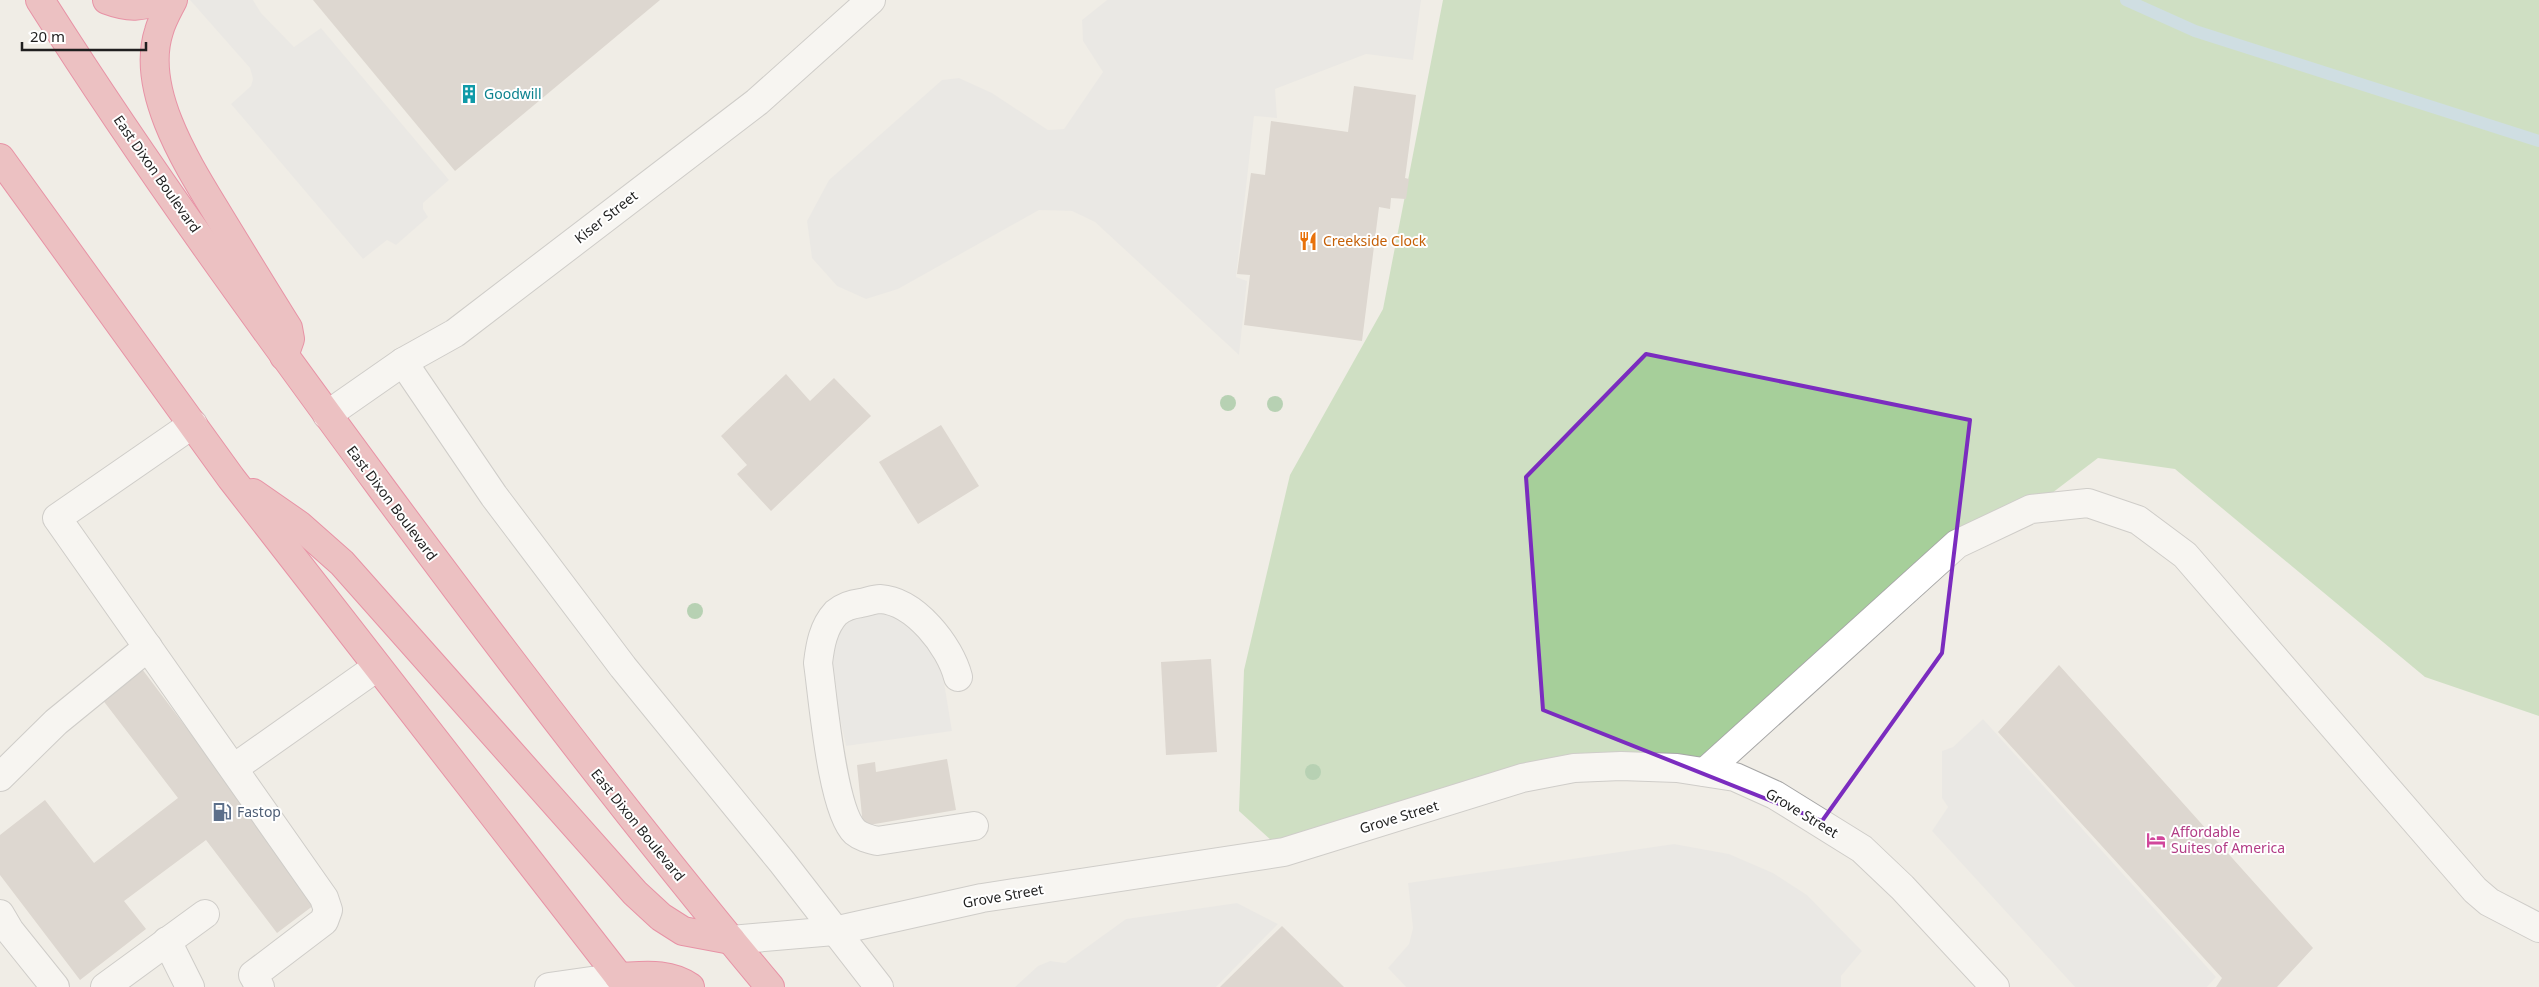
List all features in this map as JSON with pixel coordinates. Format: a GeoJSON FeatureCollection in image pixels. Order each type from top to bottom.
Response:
{"type":"FeatureCollection","features":[{"type":"Feature","properties":{"kind":"highway","name":"East Dixon Boulevard"},"geometry":{"type":"LineString","coordinates":[[40,0],[86,73],[327,415],[535,695],[770,987]]}},
{"type":"Feature","properties":{"kind":"highway"},"geometry":{"type":"LineString","coordinates":[[107,0],[125,6],[137,7],[165,0]]}},
{"type":"Feature","properties":{"kind":"highway"},"geometry":{"type":"LineString","coordinates":[[173,0],[158,32],[156,57],[160,94],[166,118],[182,155],[288,328],[290,339],[284,356]]}},
{"type":"Feature","properties":{"kind":"highway"},"geometry":{"type":"LineString","coordinates":[[0,158],[231,478],[623,982],[656,975],[680,981],[690,987]]}},
{"type":"Feature","properties":{"kind":"highway"},"geometry":{"type":"LineString","coordinates":[[231,478],[299,525],[342,563],[635,893],[660,917],[683,931],[731,940]]}},
{"type":"Feature","properties":{"kind":"street","name":"Kiser Street"},"geometry":{"type":"LineString","coordinates":[[327,415],[403,362],[455,333],[757,102],[871,0]]}},
{"type":"Feature","properties":{"kind":"street"},"geometry":{"type":"LineString","coordinates":[[403,362],[494,496],[611,651],[782,862],[879,987]]}},
{"type":"Feature","properties":{"kind":"street"},"geometry":{"type":"LineString","coordinates":[[193,424],[57,518],[324,898],[328,910],[320,925],[253,975],[260,987]]}},
{"type":"Feature","properties":{"kind":"street"},"geometry":{"type":"LineString","coordinates":[[1705,772],[1958,544],[2031,510],[2088,503],[2138,520],[2185,555],[2475,890],[2489,902],[2539,928]]}},
{"type":"Feature","properties":{"kind":"street"},"geometry":{"type":"LineString","coordinates":[[958,677],[954,661],[943,642],[919,618],[897,603],[880,599],[850,605],[837,613],[826,628],[820,644],[818,663],[837,794],[845,818],[855,832],[866,839],[876,840],[974,826]]}},
{"type":"Feature","properties":{"kind":"street"},"geometry":{"type":"LineString","coordinates":[[0,776],[56,722],[148,647]]}},
{"type":"Feature","properties":{"kind":"street"},"geometry":{"type":"LineString","coordinates":[[234,768],[377,667]]}},
{"type":"Feature","properties":{"kind":"street","name":"Grove Street"},"geometry":{"type":"LineString","coordinates":[[731,940],[834,931],[982,898],[1284,852],[1522,778],[1574,768],[1621,766],[1677,768],[1735,777],[1775,795],[1862,849],[1902,888],[1995,987]]}},
{"type":"Feature","properties":{"kind":"street"},"geometry":{"type":"LineString","coordinates":[[0,914],[10,932],[55,987]]}},
{"type":"Feature","properties":{"kind":"street"},"geometry":{"type":"LineString","coordinates":[[104,987],[205,914]]}},
{"type":"Feature","properties":{"kind":"street"},"geometry":{"type":"LineString","coordinates":[[2539,915],[2539,924]]}},
{"type":"Feature","properties":{"kind":"street"},"geometry":{"type":"LineString","coordinates":[[167,941],[190,987]]}},
{"type":"Feature","properties":{"kind":"street"},"geometry":{"type":"LineString","coordinates":[[549,987],[623,982]]}},
{"type":"Feature","properties":{"kind":"highlighted area"},"geometry":{"type":"Polygon","coordinates":[[[1646,354],[1970,420],[1942,653],[1822,821],[1543,710],[1526,477],[1646,354]]]}},
{"type":"Feature","properties":{"kind":"green space"},"geometry":{"type":"Polygon","coordinates":[[[1443,0],[2539,0],[2539,716],[2425,677],[2175,469],[2098,458],[2031,509],[1957,544],[1705,772],[1621,766],[1284,852],[1239,811],[1244,670],[1290,475],[1383,309],[1443,0]]]}},
{"type":"Feature","properties":{"kind":"shaded area"},"geometry":{"type":"Polygon","coordinates":[[[190,0],[253,0],[261,13],[294,47],[321,28],[449,180],[423,203],[423,209],[428,217],[396,245],[387,240],[363,259],[231,104],[251,86],[253,79],[250,68],[190,0]]]}},
{"type":"Feature","properties":{"kind":"shaded area"},"geometry":{"type":"Polygon","coordinates":[[[1107,0],[1421,0],[1413,60],[1366,54],[1275,89],[1277,118],[1254,116],[1236,277],[1247,281],[1239,355],[1095,222],[1072,211],[1039,210],[898,289],[866,299],[837,286],[812,258],[807,221],[829,180],[942,80],[959,78],[992,93],[1048,130],[1064,129],[1103,72],[1083,41],[1082,20],[1107,0]]]}},
{"type":"Feature","properties":{"kind":"shaded area"},"geometry":{"type":"Polygon","coordinates":[[[891,610],[939,652],[952,731],[846,746],[826,653],[834,631],[850,618],[891,610]]]}},
{"type":"Feature","properties":{"kind":"shaded area"},"geometry":{"type":"Polygon","coordinates":[[[1983,719],[2216,977],[2207,987],[2075,987],[1932,831],[1948,807],[1942,798],[1942,751],[1953,747],[1983,719]]]}},
{"type":"Feature","properties":{"kind":"shaded area"},"geometry":{"type":"Polygon","coordinates":[[[1674,844],[1729,854],[1773,873],[1807,895],[1862,951],[1841,976],[1841,987],[1406,987],[1388,968],[1409,944],[1413,928],[1408,883],[1674,844]]]}},
{"type":"Feature","properties":{"kind":"shaded area"},"geometry":{"type":"Polygon","coordinates":[[[1237,903],[1278,924],[1216,987],[1015,987],[1038,966],[1050,961],[1065,963],[1126,919],[1237,903]]]}},
{"type":"Feature","properties":{"kind":"building","name":"Goodwill"},"geometry":{"type":"Polygon","coordinates":[[[313,0],[660,0],[455,171],[313,0]]]}},
{"type":"Feature","properties":{"kind":"building","name":"Creekside Clock"},"geometry":{"type":"Polygon","coordinates":[[[1354,86],[1416,95],[1405,178],[1409,179],[1406,199],[1391,198],[1390,209],[1379,207],[1362,341],[1244,325],[1250,275],[1237,274],[1251,173],[1265,175],[1271,121],[1348,132],[1354,86]]]}},
{"type":"Feature","properties":{"kind":"building"},"geometry":{"type":"Polygon","coordinates":[[[786,374],[810,401],[834,378],[871,416],[771,511],[737,474],[747,465],[721,436],[786,374]]]}},
{"type":"Feature","properties":{"kind":"building"},"geometry":{"type":"Polygon","coordinates":[[[941,425],[979,486],[918,524],[879,462],[941,425]]]}},
{"type":"Feature","properties":{"kind":"building"},"geometry":{"type":"Polygon","coordinates":[[[1211,659],[1217,752],[1166,755],[1161,662],[1211,659]]]}},
{"type":"Feature","properties":{"kind":"building","name":"Affordable Suites of America"},"geometry":{"type":"Polygon","coordinates":[[[2059,665],[2313,948],[2277,987],[2216,987],[2222,978],[1998,732],[2059,665]]]}},
{"type":"Feature","properties":{"kind":"building"},"geometry":{"type":"Polygon","coordinates":[[[142,669],[318,902],[277,933],[206,840],[124,901],[146,929],[80,980],[0,875],[0,835],[45,800],[94,863],[178,798],[102,699],[142,669]]]}},
{"type":"Feature","properties":{"kind":"building"},"geometry":{"type":"Polygon","coordinates":[[[947,759],[956,810],[863,826],[857,765],[875,762],[876,772],[947,759]]]}},
{"type":"Feature","properties":{"kind":"building"},"geometry":{"type":"Polygon","coordinates":[[[1282,926],[1344,987],[1220,987],[1282,926]]]}},
{"type":"Feature","properties":{"kind":"waterway"},"geometry":{"type":"LineString","coordinates":[[2126,0],[2195,31],[2539,141]]}},
{"type":"Feature","properties":{"kind":"place","name":"Goodwill"},"geometry":{"type":"Point","coordinates":[469,94]}},
{"type":"Feature","properties":{"kind":"place","name":"Creekside Clock"},"geometry":{"type":"Point","coordinates":[1308,241]}},
{"type":"Feature","properties":{"kind":"place","name":"Fastop"},"geometry":{"type":"Point","coordinates":[222,812]}},
{"type":"Feature","properties":{"kind":"place","name":"Affordable Suites of America"},"geometry":{"type":"Point","coordinates":[2156,840]}}]}
